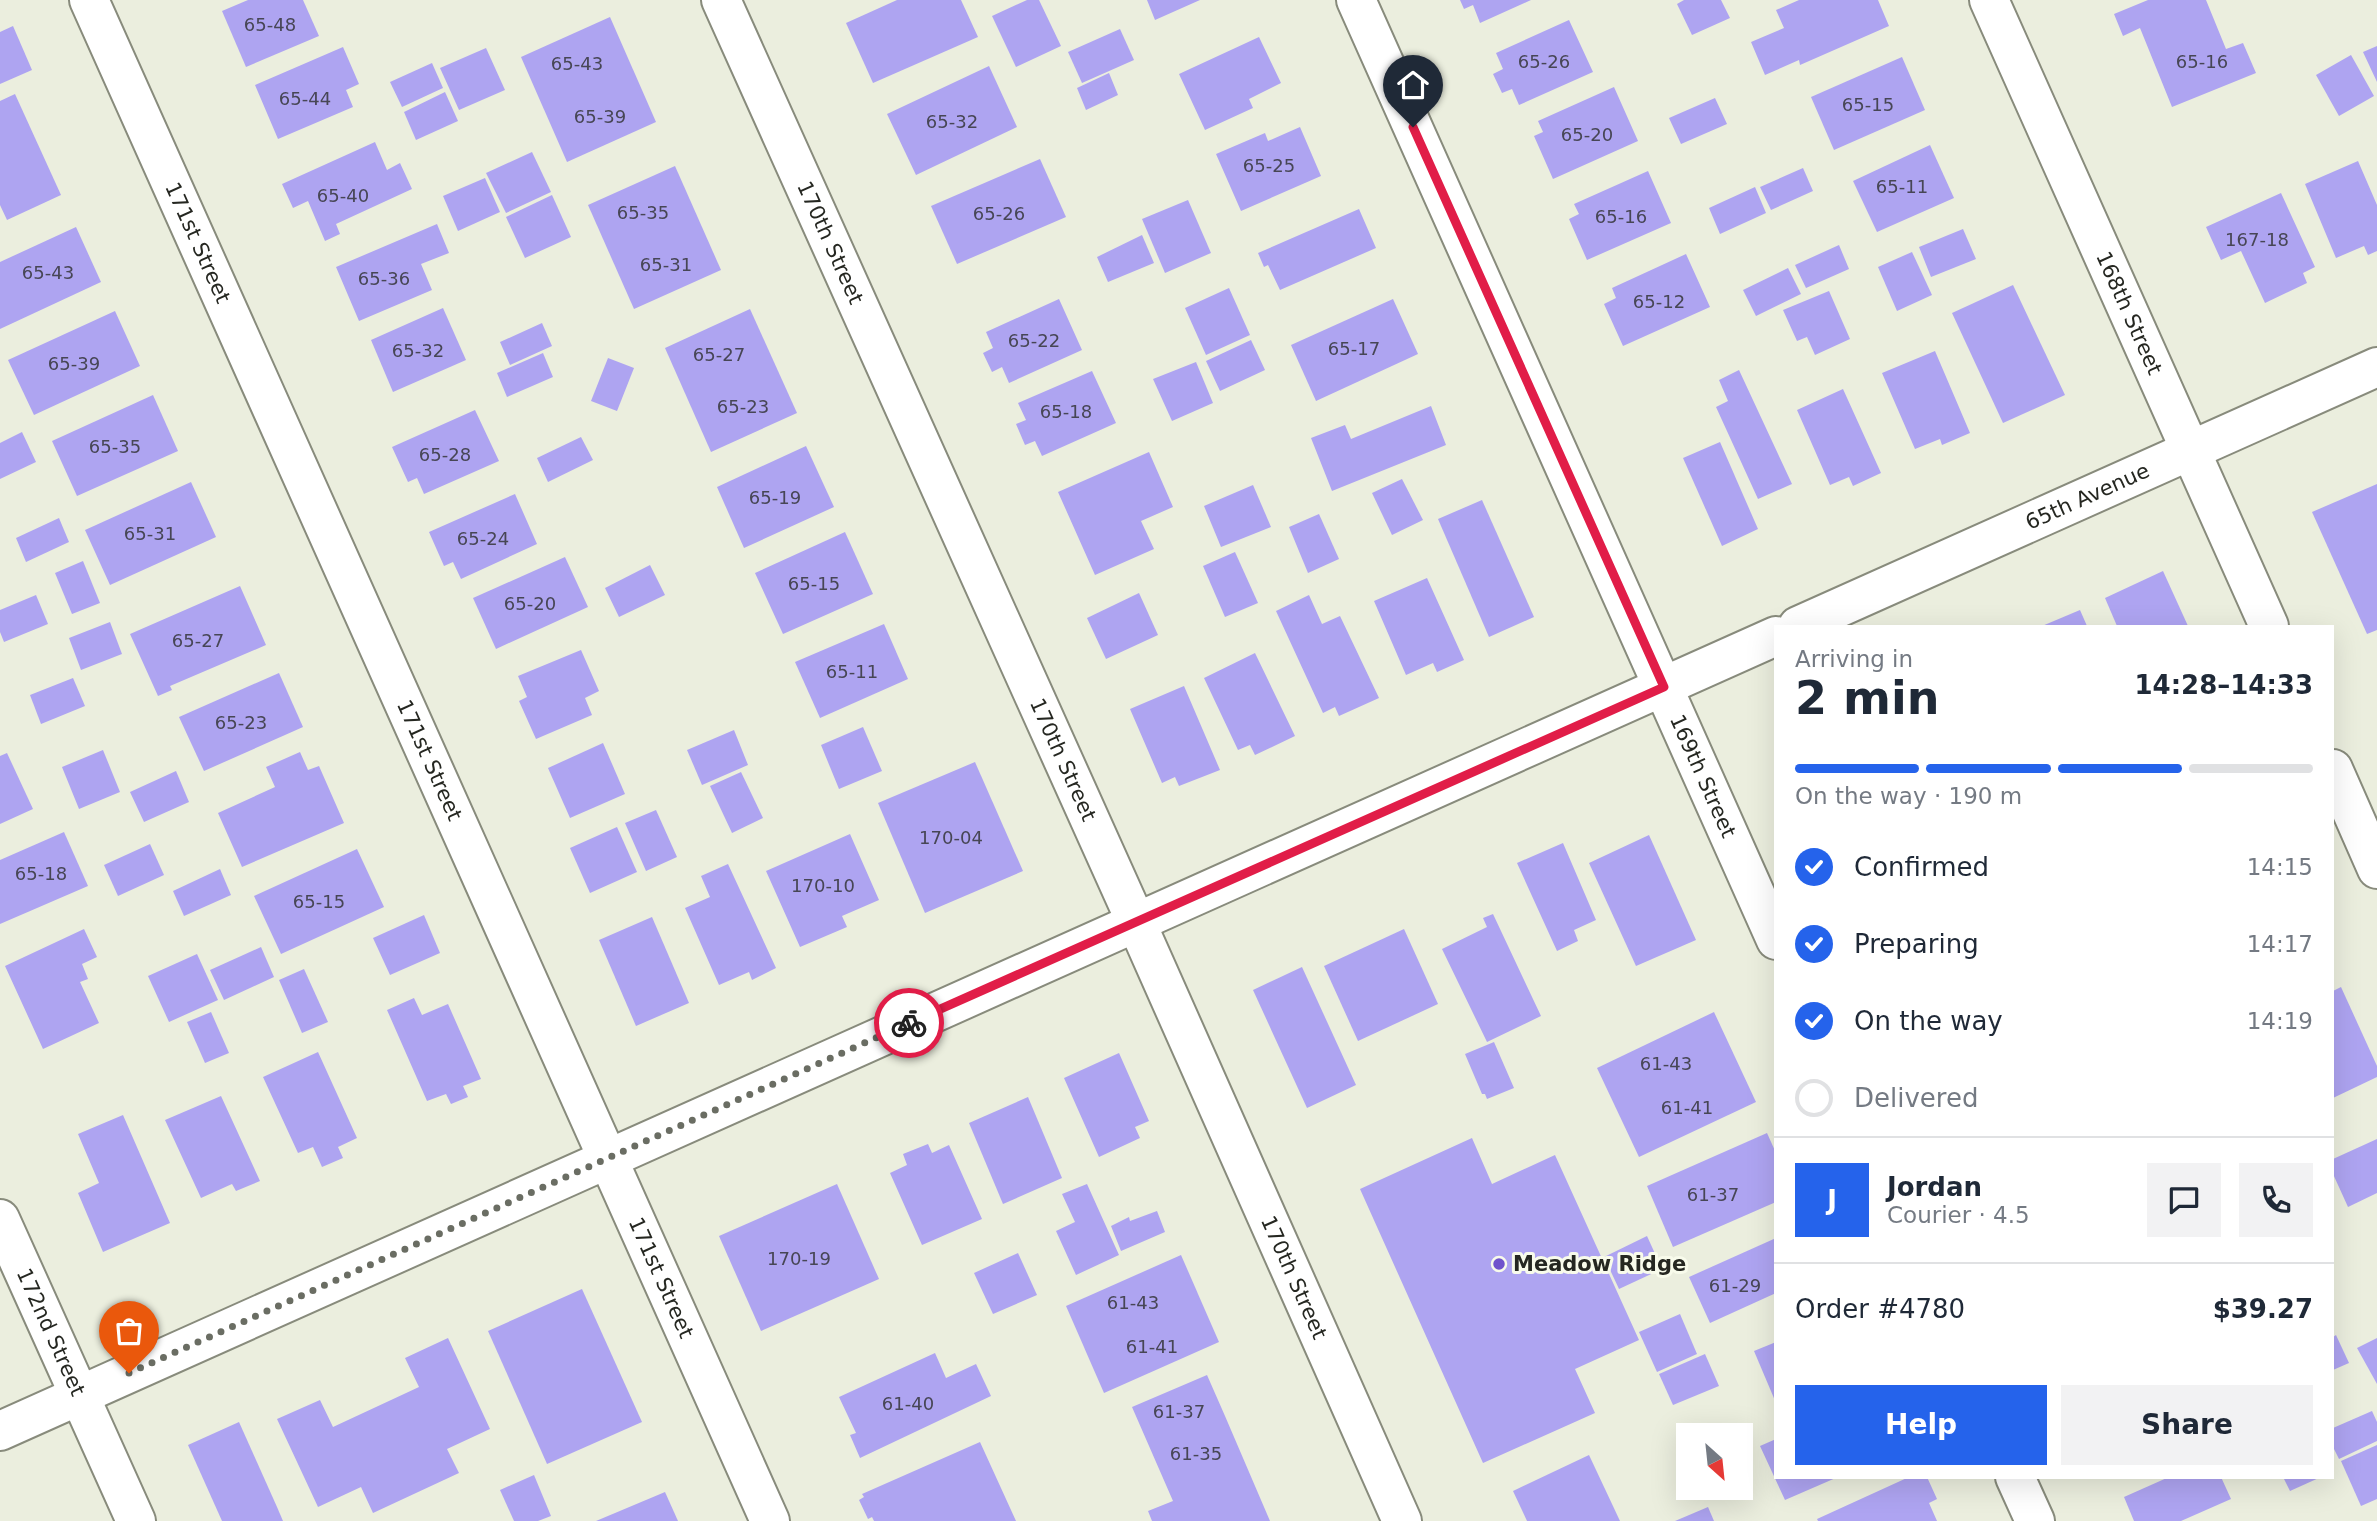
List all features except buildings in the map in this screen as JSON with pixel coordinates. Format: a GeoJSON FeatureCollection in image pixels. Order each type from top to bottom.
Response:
{"type":"FeatureCollection","features":[{"type":"Feature","properties":{"kind":"street","name":"171st Street"},"geometry":{"type":"LineString","coordinates":[[89,0],[770,1521]]}},
{"type":"Feature","properties":{"kind":"street","name":"170th Street"},"geometry":{"type":"LineString","coordinates":[[721,0],[1402,1521]]}},
{"type":"Feature","properties":{"kind":"street","name":"169th Street"},"geometry":{"type":"LineString","coordinates":[[1356,0],[1774,935]]}},
{"type":"Feature","properties":{"kind":"street","name":"168th Street"},"geometry":{"type":"LineString","coordinates":[[1989,0],[2269,625]]}},
{"type":"Feature","properties":{"kind":"street","name":"65th Avenue"},"geometry":{"type":"LineString","coordinates":[[1800,625],[2377,367]]}},
{"type":"Feature","properties":{"kind":"street"},"geometry":{"type":"LineString","coordinates":[[0,1431],[1774,637]]}},
{"type":"Feature","properties":{"kind":"street"},"geometry":{"type":"LineString","coordinates":[[2334,771],[2377,869]]}},
{"type":"Feature","properties":{"kind":"street","name":"172nd Street"},"geometry":{"type":"LineString","coordinates":[[0,1219],[136,1521]]}},
{"type":"Feature","properties":{"kind":"street"},"geometry":{"type":"LineString","coordinates":[[2016,1479],[2035,1521]]}},
{"type":"Feature","properties":{"kind":"way so far"},"geometry":{"type":"LineString","coordinates":[[129,1373],[909,1023]]}},
{"type":"Feature","properties":{"kind":"place","name":"Meadow Ridge"},"geometry":{"type":"Point","coordinates":[1499,1264]}},
{"type":"Feature","properties":{"kind":"route"},"geometry":{"type":"LineString","coordinates":[[909,1023],[1664,687],[1413,127]]}}]}
